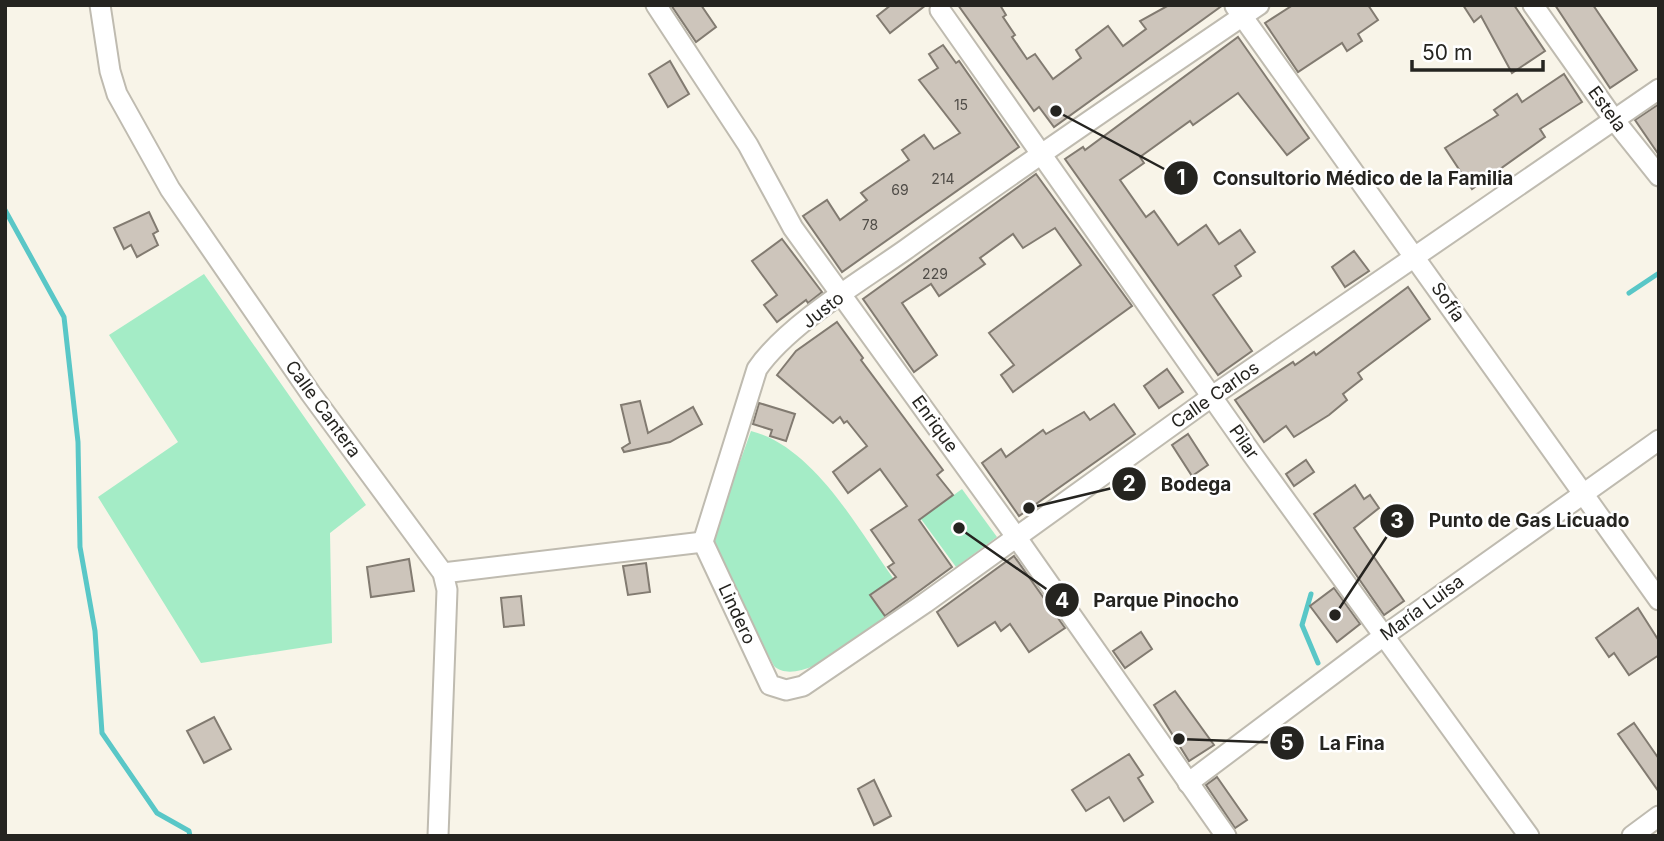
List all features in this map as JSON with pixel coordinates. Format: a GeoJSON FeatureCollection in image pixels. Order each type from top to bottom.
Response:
{"type":"FeatureCollection","features":[{"type":"Feature","properties":{"kind":"street","name":"Calle Cantera"},"geometry":{"type":"LineString","coordinates":[[100,5],[108,60],[117,94],[170,189],[311,394],[443,573]]}},
{"type":"Feature","properties":{"kind":"street","name":"Enrique"},"geometry":{"type":"LineString","coordinates":[[656,5],[748,145],[793,228],[1017,538],[1226,836]]}},
{"type":"Feature","properties":{"kind":"street","name":"Estela"},"geometry":{"type":"LineString","coordinates":[[1533,5],[1615,121],[1659,176]]}},
{"type":"Feature","properties":{"kind":"street","name":"Justo"},"geometry":{"type":"LineString","coordinates":[[703,542],[757,369],[776,346],[841,295],[1245,9]]}},
{"type":"Feature","properties":{"kind":"street","name":"Sofía"},"geometry":{"type":"LineString","coordinates":[[1245,9],[1582,494],[1659,600]]}},
{"type":"Feature","properties":{"kind":"street","name":"Pilar"},"geometry":{"type":"LineString","coordinates":[[940,10],[1213,397],[1530,836]]}},
{"type":"Feature","properties":{"kind":"street","name":"Calle Carlos"},"geometry":{"type":"LineString","coordinates":[[770,685],[786,691],[803,686],[1017,538],[1213,397],[1659,89]]}},
{"type":"Feature","properties":{"kind":"street","name":"María Luisa"},"geometry":{"type":"LineString","coordinates":[[1188,783],[1385,635],[1659,440]]}},
{"type":"Feature","properties":{"kind":"street"},"geometry":{"type":"LineString","coordinates":[[438,836],[447,590],[443,573],[703,542]]}},
{"type":"Feature","properties":{"kind":"street","name":"Lindero"},"geometry":{"type":"LineString","coordinates":[[703,542],[770,685]]}},
{"type":"Feature","properties":{"kind":"street"},"geometry":{"type":"LineString","coordinates":[[1632,836],[1659,816]]}},
{"type":"Feature","properties":{"kind":"green space"},"geometry":{"type":"Polygon","coordinates":[[[204,274],[366,505],[330,533],[332,643],[201,663],[98,497],[178,442],[109,335],[204,274]]]}},
{"type":"Feature","properties":{"kind":"green space"},"geometry":{"type":"Polygon","coordinates":[[[751,431],[774,440],[795,454],[814,472],[849,514],[893,578],[870,595],[888,621],[831,658],[799,671],[785,671],[774,666],[711,542],[751,431]]]}},
{"type":"Feature","properties":{"kind":"green space"},"geometry":{"type":"Polygon","coordinates":[[[962,489],[997,537],[956,567],[921,519],[962,489]]]}},
{"type":"Feature","properties":{"kind":"building"},"geometry":{"type":"Polygon","coordinates":[[[671,5],[701,5],[716,27],[696,42],[671,5]]]}},
{"type":"Feature","properties":{"kind":"building"},"geometry":{"type":"Polygon","coordinates":[[[891,5],[926,5],[890,33],[877,16],[891,5]]]}},
{"type":"Feature","properties":{"kind":"building"},"geometry":{"type":"Polygon","coordinates":[[[958,5],[1000,5],[1006,15],[1003,17],[1015,35],[1012,37],[1027,59],[1035,54],[1053,79],[1081,58],[1076,50],[1108,26],[1123,46],[1146,29],[1140,21],[1169,5],[1223,5],[1054,127],[1039,107],[1034,111],[958,5]]]}},
{"type":"Feature","properties":{"kind":"building"},"geometry":{"type":"Polygon","coordinates":[[[1293,5],[1368,5],[1378,20],[1358,34],[1362,41],[1347,51],[1342,43],[1298,72],[1265,23],[1293,5]]]}},
{"type":"Feature","properties":{"kind":"building"},"geometry":{"type":"Polygon","coordinates":[[[1463,5],[1514,5],[1545,51],[1512,73],[1481,16],[1474,22],[1463,5]]]}},
{"type":"Feature","properties":{"kind":"building"},"geometry":{"type":"Polygon","coordinates":[[[1555,5],[1593,5],[1637,70],[1610,88],[1555,5]]]}},
{"type":"Feature","properties":{"kind":"building"},"geometry":{"type":"Polygon","coordinates":[[[1238,37],[1309,138],[1287,155],[1238,93],[1193,125],[1190,121],[1140,157],[1144,163],[1120,180],[1146,217],[1154,211],[1178,245],[1206,225],[1219,244],[1240,230],[1255,252],[1235,266],[1241,276],[1213,295],[1252,351],[1218,375],[1065,159],[1083,147],[1085,150],[1238,37]]]}},
{"type":"Feature","properties":{"kind":"building"},"geometry":{"type":"Polygon","coordinates":[[[943,45],[956,63],[959,61],[1019,147],[842,272],[803,216],[827,200],[840,220],[867,200],[861,193],[909,160],[902,150],[924,135],[934,149],[960,133],[919,80],[938,68],[929,54],[943,45]]]}},
{"type":"Feature","properties":{"kind":"building"},"geometry":{"type":"Polygon","coordinates":[[[670,61],[689,94],[668,107],[649,74],[670,61]]]}},
{"type":"Feature","properties":{"kind":"building"},"geometry":{"type":"Polygon","coordinates":[[[1564,74],[1582,102],[1540,129],[1545,137],[1472,189],[1445,148],[1498,115],[1494,110],[1517,94],[1522,102],[1564,74]]]}},
{"type":"Feature","properties":{"kind":"building"},"geometry":{"type":"Polygon","coordinates":[[[1659,104],[1659,155],[1635,120],[1659,104]]]}},
{"type":"Feature","properties":{"kind":"building"},"geometry":{"type":"Polygon","coordinates":[[[1036,174],[1132,306],[1013,392],[1001,375],[1014,365],[989,333],[1081,265],[1055,228],[1023,248],[1013,234],[980,258],[985,264],[939,296],[931,284],[902,303],[937,355],[914,372],[863,299],[1036,174]]]}},
{"type":"Feature","properties":{"kind":"building"},"geometry":{"type":"Polygon","coordinates":[[[149,212],[158,231],[153,234],[158,245],[137,257],[131,245],[124,249],[114,228],[149,212]]]}},
{"type":"Feature","properties":{"kind":"building"},"geometry":{"type":"Polygon","coordinates":[[[782,239],[822,292],[808,303],[806,300],[777,322],[764,305],[777,295],[752,261],[782,239]]]}},
{"type":"Feature","properties":{"kind":"building"},"geometry":{"type":"Polygon","coordinates":[[[1354,251],[1369,271],[1345,287],[1332,267],[1354,251]]]}},
{"type":"Feature","properties":{"kind":"building"},"geometry":{"type":"Polygon","coordinates":[[[1408,287],[1430,319],[1358,373],[1362,379],[1343,394],[1347,400],[1329,415],[1294,437],[1286,426],[1264,442],[1235,400],[1293,362],[1295,365],[1314,352],[1316,355],[1408,287]]]}},
{"type":"Feature","properties":{"kind":"building"},"geometry":{"type":"Polygon","coordinates":[[[837,322],[863,358],[861,360],[943,470],[937,475],[953,495],[919,520],[952,567],[885,616],[870,595],[896,577],[888,567],[894,563],[871,530],[907,506],[880,469],[848,493],[833,472],[867,446],[847,421],[844,423],[840,417],[833,423],[777,375],[796,351],[837,322]]]}},
{"type":"Feature","properties":{"kind":"building"},"geometry":{"type":"Polygon","coordinates":[[[1167,369],[1183,392],[1159,408],[1144,386],[1167,369]]]}},
{"type":"Feature","properties":{"kind":"building"},"geometry":{"type":"Polygon","coordinates":[[[640,401],[648,433],[693,407],[702,424],[670,442],[624,452],[622,448],[630,443],[621,405],[640,401]]]}},
{"type":"Feature","properties":{"kind":"building"},"geometry":{"type":"Polygon","coordinates":[[[759,403],[795,414],[786,441],[770,436],[772,430],[753,424],[759,403]]]}},
{"type":"Feature","properties":{"kind":"building"},"geometry":{"type":"Polygon","coordinates":[[[1114,404],[1135,434],[1019,516],[982,463],[1001,449],[1006,457],[1043,430],[1046,434],[1084,412],[1090,420],[1114,404]]]}},
{"type":"Feature","properties":{"kind":"building"},"geometry":{"type":"Polygon","coordinates":[[[1188,434],[1208,465],[1192,476],[1172,445],[1188,434]]]}},
{"type":"Feature","properties":{"kind":"building"},"geometry":{"type":"Polygon","coordinates":[[[1306,460],[1314,472],[1294,486],[1286,474],[1306,460]]]}},
{"type":"Feature","properties":{"kind":"building"},"geometry":{"type":"Polygon","coordinates":[[[1355,485],[1364,499],[1370,495],[1379,508],[1354,528],[1404,601],[1384,615],[1314,514],[1355,485]]]}},
{"type":"Feature","properties":{"kind":"building"},"geometry":{"type":"Polygon","coordinates":[[[1014,556],[1065,628],[1029,652],[1010,624],[1001,631],[995,622],[958,646],[937,612],[1014,556]]]}},
{"type":"Feature","properties":{"kind":"building"},"geometry":{"type":"Polygon","coordinates":[[[409,559],[414,591],[371,597],[367,567],[409,559]]]}},
{"type":"Feature","properties":{"kind":"building"},"geometry":{"type":"Polygon","coordinates":[[[646,563],[650,592],[628,595],[623,566],[646,563]]]}},
{"type":"Feature","properties":{"kind":"building"},"geometry":{"type":"Polygon","coordinates":[[[1334,588],[1360,624],[1337,642],[1310,606],[1334,588]]]}},
{"type":"Feature","properties":{"kind":"building"},"geometry":{"type":"Polygon","coordinates":[[[521,596],[524,625],[504,627],[501,598],[521,596]]]}},
{"type":"Feature","properties":{"kind":"building"},"geometry":{"type":"Polygon","coordinates":[[[1638,608],[1659,641],[1659,655],[1629,675],[1614,653],[1609,657],[1596,638],[1638,608]]]}},
{"type":"Feature","properties":{"kind":"building"},"geometry":{"type":"Polygon","coordinates":[[[1141,632],[1152,649],[1125,668],[1113,651],[1141,632]]]}},
{"type":"Feature","properties":{"kind":"building"},"geometry":{"type":"Polygon","coordinates":[[[1175,691],[1214,745],[1189,761],[1154,705],[1175,691]]]}},
{"type":"Feature","properties":{"kind":"building"},"geometry":{"type":"Polygon","coordinates":[[[214,717],[231,749],[204,763],[187,731],[214,717]]]}},
{"type":"Feature","properties":{"kind":"building"},"geometry":{"type":"Polygon","coordinates":[[[1634,723],[1659,759],[1659,792],[1618,734],[1634,723]]]}},
{"type":"Feature","properties":{"kind":"building"},"geometry":{"type":"Polygon","coordinates":[[[1129,754],[1143,775],[1138,778],[1153,802],[1124,821],[1109,797],[1086,811],[1072,790],[1129,754]]]}},
{"type":"Feature","properties":{"kind":"building"},"geometry":{"type":"Polygon","coordinates":[[[1217,777],[1247,820],[1235,828],[1206,785],[1217,777]]]}},
{"type":"Feature","properties":{"kind":"building"},"geometry":{"type":"Polygon","coordinates":[[[874,780],[891,816],[874,825],[858,789],[874,780]]]}},
{"type":"Feature","properties":{"kind":"waterway"},"geometry":{"type":"LineString","coordinates":[[5,210],[64,317],[78,442],[80,547],[95,631],[102,733],[157,813],[189,831],[190,836]]}},
{"type":"Feature","properties":{"kind":"waterway"},"geometry":{"type":"LineString","coordinates":[[1629,293],[1659,273]]}},
{"type":"Feature","properties":{"kind":"waterway"},"geometry":{"type":"LineString","coordinates":[[1311,594],[1302,625],[1318,663]]}},
{"type":"Feature","properties":{"kind":"place","name":"Consultorio Médico de la Familia"},"geometry":{"type":"Point","coordinates":[1056,111]}},
{"type":"Feature","properties":{"kind":"place","name":"Bodega"},"geometry":{"type":"Point","coordinates":[1029,508]}},
{"type":"Feature","properties":{"kind":"place","name":"Parque Pinocho"},"geometry":{"type":"Point","coordinates":[959,528]}},
{"type":"Feature","properties":{"kind":"place","name":"Punto de Gas Licuado"},"geometry":{"type":"Point","coordinates":[1335,615]}},
{"type":"Feature","properties":{"kind":"place","name":"La Fina"},"geometry":{"type":"Point","coordinates":[1179,739]}}]}
